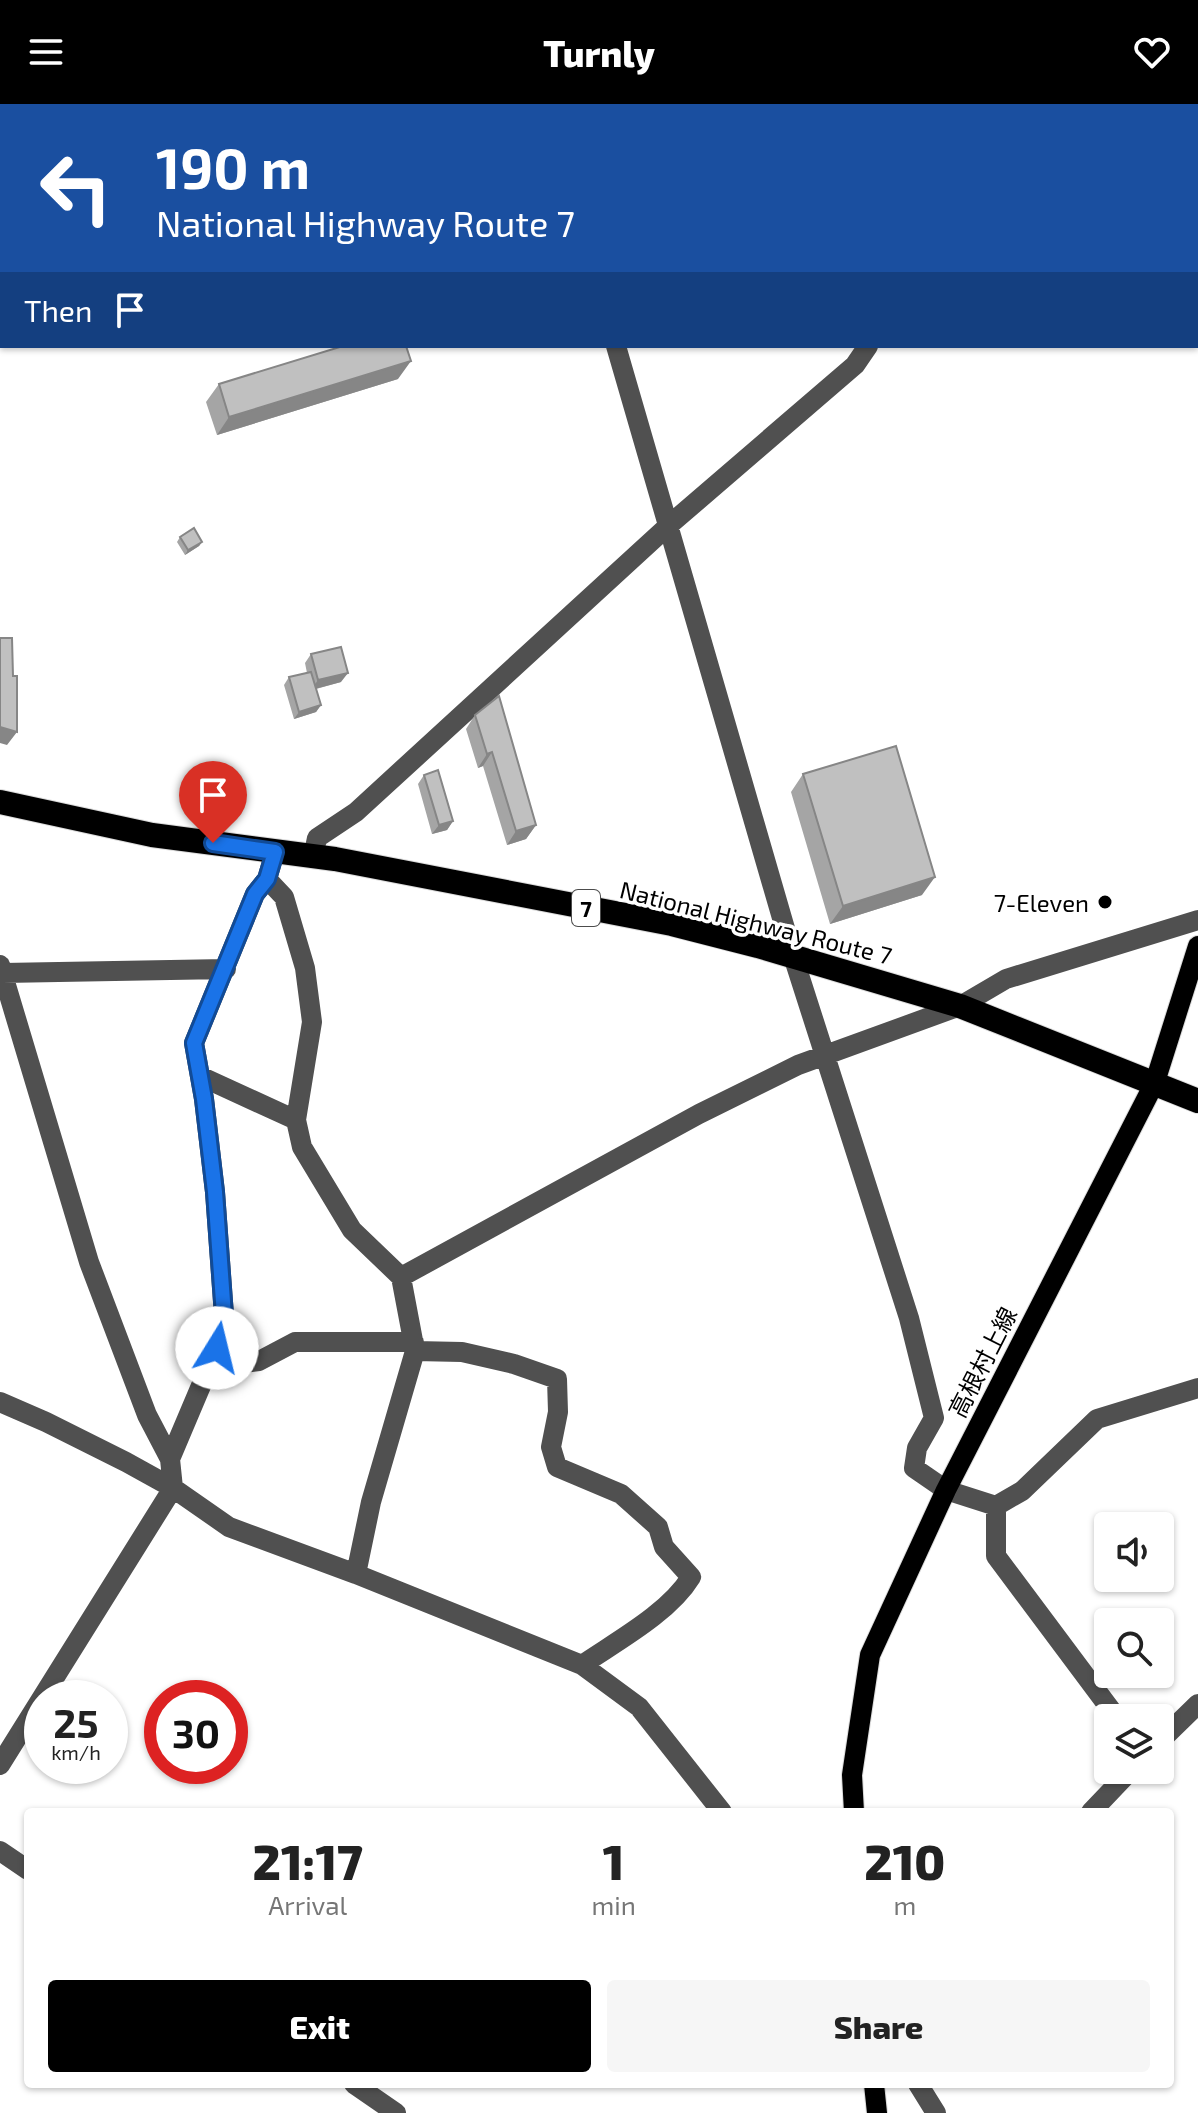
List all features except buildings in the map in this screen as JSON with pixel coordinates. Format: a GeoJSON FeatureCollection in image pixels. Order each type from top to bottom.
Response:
{"type":"FeatureCollection","features":[{"type":"Feature","properties":{"kind":"highway","name":"National Highway Route 7"},"geometry":{"type":"LineString","coordinates":[[0,802],[152,835],[335,859],[672,924],[960,1006],[1155,1082]]}},
{"type":"Feature","properties":{"kind":"highway","name":"7"},"geometry":{"type":"LineString","coordinates":[[1155,1082],[1198,1101]]}},
{"type":"Feature","properties":{"kind":"main road","name":"高根村上線"},"geometry":{"type":"LineString","coordinates":[[854,1808],[852,1775],[870,1655],[946,1490],[1155,1082],[1198,946]]}},
{"type":"Feature","properties":{"kind":"main road"},"geometry":{"type":"LineString","coordinates":[[874,2088],[877,2113]]}},
{"type":"Feature","properties":{"kind":"street"},"geometry":{"type":"LineString","coordinates":[[617,348],[793,956],[909,1318],[934,1418],[917,1448],[914,1468],[946,1490],[996,1506],[1022,1491],[1097,1419],[1198,1388]]}},
{"type":"Feature","properties":{"kind":"street"},"geometry":{"type":"LineString","coordinates":[[313,858],[317,838],[356,812],[668,526],[855,365],[867,348]]}},
{"type":"Feature","properties":{"kind":"street"},"geometry":{"type":"LineString","coordinates":[[170,1459],[225,1329],[215,1192],[194,1043],[255,894],[267,879],[275,852]]}},
{"type":"Feature","properties":{"kind":"street"},"geometry":{"type":"LineString","coordinates":[[267,879],[284,897],[305,968],[312,1022],[296,1120],[302,1147],[352,1230],[401,1277],[414,1347],[371,1502],[356,1574]]}},
{"type":"Feature","properties":{"kind":"street"},"geometry":{"type":"LineString","coordinates":[[401,1277],[699,1114],[825,1054],[960,1006],[1006,979],[1198,920]]}},
{"type":"Feature","properties":{"kind":"street"},"geometry":{"type":"LineString","coordinates":[[0,1765],[173,1488],[170,1459],[147,1415],[89,1262],[2,969],[226,969]]}},
{"type":"Feature","properties":{"kind":"street"},"geometry":{"type":"LineString","coordinates":[[200,1076],[296,1120]]}},
{"type":"Feature","properties":{"kind":"street"},"geometry":{"type":"LineString","coordinates":[[209,1368],[259,1361],[295,1342],[462,1352],[514,1364],[557,1379],[558,1412],[551,1447],[557,1467],[621,1494],[658,1527],[664,1547],[691,1577],[672,1601],[582,1665]]}},
{"type":"Feature","properties":{"kind":"street"},"geometry":{"type":"LineString","coordinates":[[0,1402],[46,1422],[173,1488],[229,1527],[356,1574],[582,1665],[639,1707],[719,1808]]}},
{"type":"Feature","properties":{"kind":"street"},"geometry":{"type":"LineString","coordinates":[[996,1506],[996,1556],[1107,1704]]}},
{"type":"Feature","properties":{"kind":"street"},"geometry":{"type":"LineString","coordinates":[[1174,1727],[1198,1704]]}},
{"type":"Feature","properties":{"kind":"street"},"geometry":{"type":"LineString","coordinates":[[1095,1808],[1118,1784]]}},
{"type":"Feature","properties":{"kind":"street"},"geometry":{"type":"LineString","coordinates":[[0,1851],[24,1867]]}},
{"type":"Feature","properties":{"kind":"street"},"geometry":{"type":"LineString","coordinates":[[360,2088],[396,2113]]}},
{"type":"Feature","properties":{"kind":"street"},"geometry":{"type":"LineString","coordinates":[[920,2088],[936,2113]]}},
{"type":"Feature","properties":{"kind":"place","name":"7-Eleven"},"geometry":{"type":"Point","coordinates":[1105,902]}},
{"type":"Feature","properties":{"kind":"route"},"geometry":{"type":"LineString","coordinates":[[213,843],[275,852],[267,879],[255,894],[194,1043],[215,1192],[225,1329],[217,1348]]}}]}
